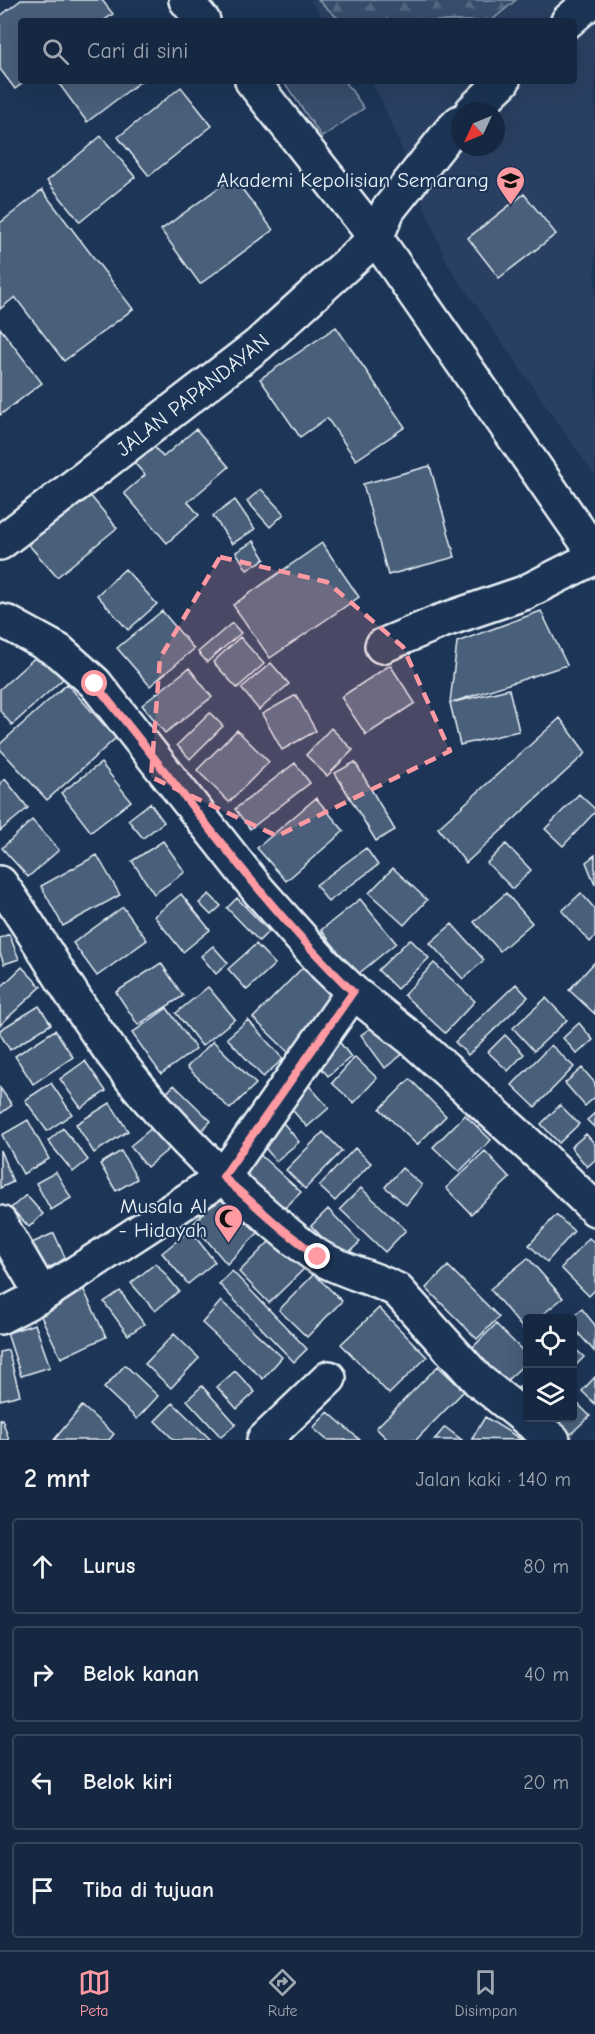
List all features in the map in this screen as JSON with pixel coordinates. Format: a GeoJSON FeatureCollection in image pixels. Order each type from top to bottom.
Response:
{"type":"FeatureCollection","features":[{"type":"Feature","properties":{"kind":"street"},"geometry":{"type":"LineString","coordinates":[[186,0],[201,18]]}},
{"type":"Feature","properties":{"kind":"street"},"geometry":{"type":"LineString","coordinates":[[571,18],[592,0]]}},
{"type":"Feature","properties":{"kind":"street"},"geometry":{"type":"LineString","coordinates":[[254,84],[376,238],[595,555],[525,592],[439,622],[382,646]]}},
{"type":"Feature","properties":{"kind":"street"},"geometry":{"type":"LineString","coordinates":[[482,102],[501,84]]}},
{"type":"Feature","properties":{"kind":"street"},"geometry":{"type":"LineString","coordinates":[[376,238],[388,210],[451,131]]}},
{"type":"Feature","properties":{"kind":"street","name":"JALAN PAPANDAYAN"},"geometry":{"type":"LineString","coordinates":[[0,543],[258,345],[376,238]]}},
{"type":"Feature","properties":{"kind":"street"},"geometry":{"type":"LineString","coordinates":[[0,621],[8,623],[59,651],[95,684],[259,891],[326,966],[353,992],[412,1039],[542,1157],[595,1209]]}},
{"type":"Feature","properties":{"kind":"street"},"geometry":{"type":"LineString","coordinates":[[0,883],[97,1033],[172,1127],[223,1177],[318,1257],[397,1290],[478,1380],[553,1440]]}},
{"type":"Feature","properties":{"kind":"street"},"geometry":{"type":"LineString","coordinates":[[0,1317],[42,1295],[223,1177],[353,992]]}},
{"type":"Feature","properties":{"kind":"street"},"geometry":{"type":"LineString","coordinates":[[0,1223],[42,1295]]}},
{"type":"Feature","properties":{"kind":"street"},"geometry":{"type":"LineString","coordinates":[[264,1440],[329,1378]]}},
{"type":"Feature","properties":{"kind":"highlighted area"},"geometry":{"type":"Polygon","coordinates":[[[220,557],[327,582],[403,647],[450,751],[277,836],[151,777],[160,658],[220,557]]]}},
{"type":"Feature","properties":{"kind":"shaded area","name":"Akademi Kepolisian Semarang"},"geometry":{"type":"Polygon","coordinates":[[[310,0],[595,0],[595,476],[448,265],[381,98],[371,84],[577,84],[577,18],[323,18],[310,0]]]}},
{"type":"Feature","properties":{"kind":"green space"},"geometry":{"type":"Polygon","coordinates":[[[318,0],[516,0],[495,18],[338,18],[318,0]]]}},
{"type":"Feature","properties":{"kind":"green space"},"geometry":{"type":"Polygon","coordinates":[[[285,84],[347,84],[364,108],[322,137],[285,84]]]}},
{"type":"Feature","properties":{"kind":"building"},"geometry":{"type":"Polygon","coordinates":[[[21,0],[102,0],[113,14],[107,18],[18,18],[18,84],[21,84],[15,89],[0,69],[0,16],[21,0]]]}},
{"type":"Feature","properties":{"kind":"building"},"geometry":{"type":"Polygon","coordinates":[[[59,84],[137,84],[87,122],[59,84]]]}},
{"type":"Feature","properties":{"kind":"building"},"geometry":{"type":"Polygon","coordinates":[[[181,87],[212,126],[149,176],[118,137],[181,87]]]}},
{"type":"Feature","properties":{"kind":"building"},"geometry":{"type":"Polygon","coordinates":[[[101,136],[135,177],[80,222],[47,181],[101,136]]]}},
{"type":"Feature","properties":{"kind":"building"},"geometry":{"type":"Polygon","coordinates":[[[233,177],[273,230],[200,284],[161,230],[233,177]]]}},
{"type":"Feature","properties":{"kind":"building"},"geometry":{"type":"Polygon","coordinates":[[[42,190],[133,309],[64,361],[15,297],[0,309],[0,223],[42,190]]]}},
{"type":"Feature","properties":{"kind":"building"},"geometry":{"type":"Polygon","coordinates":[[[524,194],[556,234],[499,278],[468,238],[524,194]]]}},
{"type":"Feature","properties":{"kind":"building"},"geometry":{"type":"Polygon","coordinates":[[[336,327],[405,427],[356,460],[327,418],[300,437],[260,379],[336,327]]]}},
{"type":"Feature","properties":{"kind":"building"},"geometry":{"type":"Polygon","coordinates":[[[0,328],[42,383],[0,415],[0,328]]]}},
{"type":"Feature","properties":{"kind":"building"},"geometry":{"type":"Polygon","coordinates":[[[196,429],[229,467],[188,502],[199,515],[167,543],[124,493],[145,475],[131,459],[151,443],[163,457],[196,429]]]}},
{"type":"Feature","properties":{"kind":"building"},"geometry":{"type":"Polygon","coordinates":[[[430,466],[455,557],[388,575],[363,484],[430,466]]]}},
{"type":"Feature","properties":{"kind":"building"},"geometry":{"type":"Polygon","coordinates":[[[261,489],[284,514],[270,527],[247,501],[261,489]]]}},
{"type":"Feature","properties":{"kind":"building"},"geometry":{"type":"Polygon","coordinates":[[[89,494],[117,528],[57,577],[28,544],[89,494]]]}},
{"type":"Feature","properties":{"kind":"building"},"geometry":{"type":"Polygon","coordinates":[[[235,500],[255,529],[232,544],[213,516],[235,500]]]}},
{"type":"Feature","properties":{"kind":"building"},"geometry":{"type":"Polygon","coordinates":[[[254,541],[265,559],[247,570],[236,552],[254,541]]]}},
{"type":"Feature","properties":{"kind":"building"},"geometry":{"type":"Polygon","coordinates":[[[322,543],[359,597],[270,658],[233,605],[322,543]]]}},
{"type":"Feature","properties":{"kind":"building"},"geometry":{"type":"Polygon","coordinates":[[[125,569],[157,604],[128,630],[97,595],[125,569]]]}},
{"type":"Feature","properties":{"kind":"building"},"geometry":{"type":"Polygon","coordinates":[[[162,611],[194,649],[150,686],[117,648],[162,611]]]}},
{"type":"Feature","properties":{"kind":"building"},"geometry":{"type":"Polygon","coordinates":[[[541,611],[567,665],[450,703],[457,642],[541,611]]]}},
{"type":"Feature","properties":{"kind":"building"},"geometry":{"type":"Polygon","coordinates":[[[232,623],[241,633],[207,662],[198,652],[232,623]]]}},
{"type":"Feature","properties":{"kind":"building"},"geometry":{"type":"Polygon","coordinates":[[[240,637],[264,664],[237,688],[213,662],[240,637]]]}},
{"type":"Feature","properties":{"kind":"building"},"geometry":{"type":"Polygon","coordinates":[[[40,653],[63,679],[12,725],[0,711],[0,689],[40,653]]]}},
{"type":"Feature","properties":{"kind":"building"},"geometry":{"type":"Polygon","coordinates":[[[271,663],[289,684],[259,710],[241,688],[271,663]]]}},
{"type":"Feature","properties":{"kind":"building"},"geometry":{"type":"Polygon","coordinates":[[[390,665],[415,703],[366,735],[341,697],[390,665]]]}},
{"type":"Feature","properties":{"kind":"building"},"geometry":{"type":"Polygon","coordinates":[[[189,668],[212,697],[165,733],[142,705],[189,668]]]}},
{"type":"Feature","properties":{"kind":"building"},"geometry":{"type":"Polygon","coordinates":[[[67,684],[116,738],[47,800],[0,749],[0,744],[67,684]]]}},
{"type":"Feature","properties":{"kind":"building"},"geometry":{"type":"Polygon","coordinates":[[[509,689],[519,731],[460,745],[450,703],[509,689]]]}},
{"type":"Feature","properties":{"kind":"building"},"geometry":{"type":"Polygon","coordinates":[[[296,695],[316,731],[282,750],[262,714],[296,695]]]}},
{"type":"Feature","properties":{"kind":"building"},"geometry":{"type":"Polygon","coordinates":[[[210,713],[223,726],[190,759],[177,745],[210,713]]]}},
{"type":"Feature","properties":{"kind":"building"},"geometry":{"type":"Polygon","coordinates":[[[560,718],[586,753],[466,863],[438,828],[560,718]]]}},
{"type":"Feature","properties":{"kind":"building"},"geometry":{"type":"Polygon","coordinates":[[[331,728],[353,750],[327,776],[306,755],[331,728]]]}},
{"type":"Feature","properties":{"kind":"building"},"geometry":{"type":"Polygon","coordinates":[[[237,730],[269,762],[229,802],[197,770],[237,730]]]}},
{"type":"Feature","properties":{"kind":"building"},"geometry":{"type":"Polygon","coordinates":[[[355,762],[395,830],[376,841],[335,773],[355,762]]]}},
{"type":"Feature","properties":{"kind":"building"},"geometry":{"type":"Polygon","coordinates":[[[101,763],[131,801],[91,832],[61,793],[101,763]]]}},
{"type":"Feature","properties":{"kind":"building"},"geometry":{"type":"Polygon","coordinates":[[[295,763],[310,783],[250,829],[235,809],[295,763]]]}},
{"type":"Feature","properties":{"kind":"building"},"geometry":{"type":"Polygon","coordinates":[[[5,779],[28,808],[0,831],[0,783],[5,779]]]}},
{"type":"Feature","properties":{"kind":"building"},"geometry":{"type":"Polygon","coordinates":[[[579,794],[595,809],[595,812],[563,846],[545,829],[579,794]]]}},
{"type":"Feature","properties":{"kind":"building"},"geometry":{"type":"Polygon","coordinates":[[[316,798],[344,831],[286,881],[257,848],[316,798]]]}},
{"type":"Feature","properties":{"kind":"building"},"geometry":{"type":"Polygon","coordinates":[[[150,803],[164,822],[143,838],[128,820],[150,803]]]}},
{"type":"Feature","properties":{"kind":"building"},"geometry":{"type":"Polygon","coordinates":[[[32,820],[59,850],[28,877],[2,848],[32,820]]]}},
{"type":"Feature","properties":{"kind":"building"},"geometry":{"type":"Polygon","coordinates":[[[163,841],[185,872],[154,894],[132,861],[163,841]]]}},
{"type":"Feature","properties":{"kind":"building"},"geometry":{"type":"Polygon","coordinates":[[[506,844],[531,870],[513,889],[487,863],[506,844]]]}},
{"type":"Feature","properties":{"kind":"building"},"geometry":{"type":"Polygon","coordinates":[[[366,848],[378,865],[328,902],[316,885],[366,848]]]}},
{"type":"Feature","properties":{"kind":"building"},"geometry":{"type":"Polygon","coordinates":[[[97,855],[120,895],[63,926],[41,886],[97,855]]]}},
{"type":"Feature","properties":{"kind":"building"},"geometry":{"type":"Polygon","coordinates":[[[595,855],[595,885],[586,862],[595,855]]]}},
{"type":"Feature","properties":{"kind":"building"},"geometry":{"type":"Polygon","coordinates":[[[393,868],[427,900],[404,925],[369,893],[393,868]]]}},
{"type":"Feature","properties":{"kind":"building"},"geometry":{"type":"Polygon","coordinates":[[[506,893],[532,923],[500,951],[474,922],[506,893]]]}},
{"type":"Feature","properties":{"kind":"building"},"geometry":{"type":"Polygon","coordinates":[[[581,893],[595,909],[595,937],[590,942],[562,911],[581,893]]]}},
{"type":"Feature","properties":{"kind":"building"},"geometry":{"type":"Polygon","coordinates":[[[181,894],[210,930],[183,952],[154,916],[181,894]]]}},
{"type":"Feature","properties":{"kind":"building"},"geometry":{"type":"Polygon","coordinates":[[[209,894],[221,906],[211,915],[199,903],[209,894]]]}},
{"type":"Feature","properties":{"kind":"building"},"geometry":{"type":"Polygon","coordinates":[[[237,898],[269,931],[259,941],[227,908],[237,898]]]}},
{"type":"Feature","properties":{"kind":"building"},"geometry":{"type":"Polygon","coordinates":[[[360,899],[396,943],[357,975],[321,930],[360,899]]]}},
{"type":"Feature","properties":{"kind":"building"},"geometry":{"type":"Polygon","coordinates":[[[123,907],[147,940],[97,976],[73,943],[123,907]]]}},
{"type":"Feature","properties":{"kind":"building"},"geometry":{"type":"Polygon","coordinates":[[[452,924],[484,960],[463,979],[430,943],[452,924]]]}},
{"type":"Feature","properties":{"kind":"building"},"geometry":{"type":"Polygon","coordinates":[[[9,934],[19,959],[4,964],[0,953],[0,938],[9,934]]]}},
{"type":"Feature","properties":{"kind":"building"},"geometry":{"type":"Polygon","coordinates":[[[410,939],[429,958],[397,989],[378,970],[410,939]]]}},
{"type":"Feature","properties":{"kind":"building"},"geometry":{"type":"Polygon","coordinates":[[[256,944],[275,964],[247,990],[228,969],[256,944]]]}},
{"type":"Feature","properties":{"kind":"building"},"geometry":{"type":"Polygon","coordinates":[[[213,946],[228,963],[216,974],[201,956],[213,946]]]}},
{"type":"Feature","properties":{"kind":"building"},"geometry":{"type":"Polygon","coordinates":[[[595,962],[595,1014],[569,990],[595,962]]]}},
{"type":"Feature","properties":{"kind":"building"},"geometry":{"type":"Polygon","coordinates":[[[161,963],[183,996],[138,1025],[116,992],[161,963]]]}},
{"type":"Feature","properties":{"kind":"building"},"geometry":{"type":"Polygon","coordinates":[[[434,963],[475,1001],[445,1033],[404,995],[434,963]]]}},
{"type":"Feature","properties":{"kind":"building"},"geometry":{"type":"Polygon","coordinates":[[[306,964],[341,998],[288,1052],[253,1018],[306,964]]]}},
{"type":"Feature","properties":{"kind":"building"},"geometry":{"type":"Polygon","coordinates":[[[22,967],[41,987],[0,1025],[0,988],[22,967]]]}},
{"type":"Feature","properties":{"kind":"building"},"geometry":{"type":"Polygon","coordinates":[[[516,984],[528,997],[468,1055],[455,1042],[516,984]]]}},
{"type":"Feature","properties":{"kind":"building"},"geometry":{"type":"Polygon","coordinates":[[[208,987],[235,1019],[202,1046],[176,1013],[208,987]]]}},
{"type":"Feature","properties":{"kind":"building"},"geometry":{"type":"Polygon","coordinates":[[[546,998],[567,1020],[534,1051],[513,1028],[546,998]]]}},
{"type":"Feature","properties":{"kind":"building"},"geometry":{"type":"Polygon","coordinates":[[[39,1006],[51,1024],[10,1050],[0,1030],[39,1006]]]}},
{"type":"Feature","properties":{"kind":"building"},"geometry":{"type":"Polygon","coordinates":[[[167,1008],[196,1049],[161,1074],[132,1033],[167,1008]]]}},
{"type":"Feature","properties":{"kind":"building"},"geometry":{"type":"Polygon","coordinates":[[[248,1020],[283,1059],[263,1077],[227,1038],[248,1020]]]}},
{"type":"Feature","properties":{"kind":"building"},"geometry":{"type":"Polygon","coordinates":[[[380,1021],[404,1053],[385,1068],[361,1035],[380,1021]]]}},
{"type":"Feature","properties":{"kind":"building"},"geometry":{"type":"Polygon","coordinates":[[[579,1023],[593,1040],[577,1054],[563,1038],[579,1023]]]}},
{"type":"Feature","properties":{"kind":"building"},"geometry":{"type":"Polygon","coordinates":[[[55,1030],[73,1057],[33,1084],[15,1056],[55,1030]]]}},
{"type":"Feature","properties":{"kind":"building"},"geometry":{"type":"Polygon","coordinates":[[[505,1035],[524,1054],[508,1071],[488,1052],[505,1035]]]}},
{"type":"Feature","properties":{"kind":"building"},"geometry":{"type":"Polygon","coordinates":[[[335,1036],[351,1057],[328,1076],[311,1056],[335,1036]]]}},
{"type":"Feature","properties":{"kind":"building"},"geometry":{"type":"Polygon","coordinates":[[[213,1041],[256,1084],[230,1109],[187,1067],[213,1041]]]}},
{"type":"Feature","properties":{"kind":"building"},"geometry":{"type":"Polygon","coordinates":[[[551,1045],[574,1067],[535,1107],[512,1085],[551,1045]]]}},
{"type":"Feature","properties":{"kind":"building"},"geometry":{"type":"Polygon","coordinates":[[[355,1057],[377,1078],[354,1103],[332,1083],[355,1057]]]}},
{"type":"Feature","properties":{"kind":"building"},"geometry":{"type":"Polygon","coordinates":[[[85,1061],[106,1091],[81,1108],[60,1079],[85,1061]]]}},
{"type":"Feature","properties":{"kind":"building"},"geometry":{"type":"Polygon","coordinates":[[[582,1068],[595,1083],[595,1097],[585,1106],[565,1083],[582,1068]]]}},
{"type":"Feature","properties":{"kind":"building"},"geometry":{"type":"Polygon","coordinates":[[[303,1079],[329,1108],[307,1127],[282,1098],[303,1079]]]}},
{"type":"Feature","properties":{"kind":"building"},"geometry":{"type":"Polygon","coordinates":[[[410,1079],[446,1116],[417,1145],[380,1109],[410,1079]]]}},
{"type":"Feature","properties":{"kind":"building"},"geometry":{"type":"Polygon","coordinates":[[[51,1083],[72,1114],[47,1131],[25,1100],[51,1083]]]}},
{"type":"Feature","properties":{"kind":"building"},"geometry":{"type":"Polygon","coordinates":[[[174,1085],[211,1121],[194,1138],[157,1103],[174,1085]]]}},
{"type":"Feature","properties":{"kind":"building"},"geometry":{"type":"Polygon","coordinates":[[[0,1088],[12,1105],[0,1114],[0,1088]]]}},
{"type":"Feature","properties":{"kind":"building"},"geometry":{"type":"Polygon","coordinates":[[[110,1103],[128,1131],[94,1153],[76,1124],[110,1103]]]}},
{"type":"Feature","properties":{"kind":"building"},"geometry":{"type":"Polygon","coordinates":[[[560,1105],[579,1124],[559,1143],[541,1124],[560,1105]]]}},
{"type":"Feature","properties":{"kind":"building"},"geometry":{"type":"Polygon","coordinates":[[[595,1113],[595,1128],[587,1120],[595,1113]]]}},
{"type":"Feature","properties":{"kind":"building"},"geometry":{"type":"Polygon","coordinates":[[[465,1115],[491,1140],[459,1172],[433,1147],[465,1115]]]}},
{"type":"Feature","properties":{"kind":"building"},"geometry":{"type":"Polygon","coordinates":[[[280,1119],[299,1142],[276,1161],[257,1138],[280,1119]]]}},
{"type":"Feature","properties":{"kind":"building"},"geometry":{"type":"Polygon","coordinates":[[[28,1120],[49,1159],[23,1174],[2,1135],[28,1120]]]}},
{"type":"Feature","properties":{"kind":"building"},"geometry":{"type":"Polygon","coordinates":[[[153,1127],[170,1148],[147,1167],[130,1146],[153,1127]]]}},
{"type":"Feature","properties":{"kind":"building"},"geometry":{"type":"Polygon","coordinates":[[[63,1128],[88,1160],[73,1172],[48,1141],[63,1128]]]}},
{"type":"Feature","properties":{"kind":"building"},"geometry":{"type":"Polygon","coordinates":[[[323,1132],[342,1151],[305,1189],[286,1170],[323,1132]]]}},
{"type":"Feature","properties":{"kind":"building"},"geometry":{"type":"Polygon","coordinates":[[[586,1134],[595,1144],[595,1160],[587,1167],[571,1147],[586,1134]]]}},
{"type":"Feature","properties":{"kind":"building"},"geometry":{"type":"Polygon","coordinates":[[[355,1148],[371,1163],[335,1201],[319,1186],[355,1148]]]}},
{"type":"Feature","properties":{"kind":"building"},"geometry":{"type":"Polygon","coordinates":[[[0,1150],[13,1182],[0,1188],[0,1150]]]}},
{"type":"Feature","properties":{"kind":"building"},"geometry":{"type":"Polygon","coordinates":[[[121,1151],[137,1179],[116,1191],[100,1164],[121,1151]]]}},
{"type":"Feature","properties":{"kind":"building"},"geometry":{"type":"Polygon","coordinates":[[[485,1151],[510,1178],[471,1214],[446,1188],[485,1151]]]}},
{"type":"Feature","properties":{"kind":"building"},"geometry":{"type":"Polygon","coordinates":[[[259,1154],[301,1192],[277,1216],[240,1174],[259,1154]]]}},
{"type":"Feature","properties":{"kind":"building"},"geometry":{"type":"Polygon","coordinates":[[[402,1168],[422,1185],[406,1205],[385,1187],[402,1168]]]}},
{"type":"Feature","properties":{"kind":"building"},"geometry":{"type":"Polygon","coordinates":[[[56,1172],[71,1198],[51,1210],[36,1183],[56,1172]]]}},
{"type":"Feature","properties":{"kind":"building"},"geometry":{"type":"Polygon","coordinates":[[[361,1188],[406,1230],[385,1252],[340,1209],[361,1188]]]}},
{"type":"Feature","properties":{"kind":"building","name":"Musala Al - Hidayah"},"geometry":{"type":"Polygon","coordinates":[[[225,1190],[267,1224],[227,1264],[193,1224],[225,1190]]]}},
{"type":"Feature","properties":{"kind":"building"},"geometry":{"type":"Polygon","coordinates":[[[26,1195],[43,1214],[29,1227],[11,1208],[26,1195]]]}},
{"type":"Feature","properties":{"kind":"building"},"geometry":{"type":"Polygon","coordinates":[[[328,1209],[360,1242],[343,1258],[311,1226],[328,1209]]]}},
{"type":"Feature","properties":{"kind":"building"},"geometry":{"type":"Polygon","coordinates":[[[556,1215],[574,1231],[547,1262],[529,1245],[556,1215]]]}},
{"type":"Feature","properties":{"kind":"building"},"geometry":{"type":"Polygon","coordinates":[[[190,1230],[215,1262],[188,1284],[162,1253],[190,1230]]]}},
{"type":"Feature","properties":{"kind":"building"},"geometry":{"type":"Polygon","coordinates":[[[54,1233],[66,1260],[43,1270],[32,1243],[54,1233]]]}},
{"type":"Feature","properties":{"kind":"building"},"geometry":{"type":"Polygon","coordinates":[[[277,1234],[308,1265],[269,1303],[239,1272],[277,1234]]]}},
{"type":"Feature","properties":{"kind":"building"},"geometry":{"type":"Polygon","coordinates":[[[589,1238],[595,1243],[595,1290],[589,1296],[561,1268],[589,1238]]]}},
{"type":"Feature","properties":{"kind":"building"},"geometry":{"type":"Polygon","coordinates":[[[528,1258],[563,1298],[543,1314],[523,1314],[523,1329],[490,1289],[528,1258]]]}},
{"type":"Feature","properties":{"kind":"building"},"geometry":{"type":"Polygon","coordinates":[[[156,1263],[179,1291],[155,1311],[131,1283],[156,1263]]]}},
{"type":"Feature","properties":{"kind":"building"},"geometry":{"type":"Polygon","coordinates":[[[448,1266],[499,1317],[477,1339],[426,1288],[448,1266]]]}},
{"type":"Feature","properties":{"kind":"building"},"geometry":{"type":"Polygon","coordinates":[[[232,1271],[307,1349],[294,1362],[219,1284],[232,1271]]]}},
{"type":"Feature","properties":{"kind":"building"},"geometry":{"type":"Polygon","coordinates":[[[314,1274],[342,1301],[307,1337],[279,1310],[314,1274]]]}},
{"type":"Feature","properties":{"kind":"building"},"geometry":{"type":"Polygon","coordinates":[[[82,1286],[106,1337],[61,1358],[37,1308],[82,1286]]]}},
{"type":"Feature","properties":{"kind":"building"},"geometry":{"type":"Polygon","coordinates":[[[120,1291],[144,1324],[128,1335],[104,1302],[120,1291]]]}},
{"type":"Feature","properties":{"kind":"building"},"geometry":{"type":"Polygon","coordinates":[[[221,1301],[282,1357],[263,1379],[202,1323],[221,1301]]]}},
{"type":"Feature","properties":{"kind":"building"},"geometry":{"type":"Polygon","coordinates":[[[379,1308],[427,1357],[389,1394],[341,1344],[379,1308]]]}},
{"type":"Feature","properties":{"kind":"building"},"geometry":{"type":"Polygon","coordinates":[[[582,1309],[595,1325],[594,1351],[577,1332],[575,1314],[582,1309]]]}},
{"type":"Feature","properties":{"kind":"building"},"geometry":{"type":"Polygon","coordinates":[[[35,1324],[50,1367],[21,1376],[7,1333],[35,1324]]]}},
{"type":"Feature","properties":{"kind":"building"},"geometry":{"type":"Polygon","coordinates":[[[496,1324],[523,1351],[523,1366],[504,1383],[471,1349],[496,1324]]]}},
{"type":"Feature","properties":{"kind":"building"},"geometry":{"type":"Polygon","coordinates":[[[174,1334],[199,1358],[171,1388],[145,1364],[174,1334]]]}},
{"type":"Feature","properties":{"kind":"building"},"geometry":{"type":"Polygon","coordinates":[[[8,1350],[20,1395],[0,1400],[0,1352],[8,1350]]]}},
{"type":"Feature","properties":{"kind":"building"},"geometry":{"type":"Polygon","coordinates":[[[577,1351],[584,1357],[577,1364],[577,1351]]]}},
{"type":"Feature","properties":{"kind":"building"},"geometry":{"type":"Polygon","coordinates":[[[125,1365],[158,1396],[137,1419],[104,1388],[125,1365]]]}},
{"type":"Feature","properties":{"kind":"building"},"geometry":{"type":"Polygon","coordinates":[[[438,1366],[464,1391],[416,1440],[388,1440],[376,1428],[438,1366]]]}},
{"type":"Feature","properties":{"kind":"building"},"geometry":{"type":"Polygon","coordinates":[[[235,1371],[255,1392],[237,1409],[217,1387],[235,1371]]]}},
{"type":"Feature","properties":{"kind":"building"},"geometry":{"type":"Polygon","coordinates":[[[595,1377],[595,1404],[582,1391],[595,1377]]]}},
{"type":"Feature","properties":{"kind":"building"},"geometry":{"type":"Polygon","coordinates":[[[523,1384],[523,1393],[518,1388],[523,1384]]]}},
{"type":"Feature","properties":{"kind":"building"},"geometry":{"type":"Polygon","coordinates":[[[202,1386],[236,1424],[221,1437],[187,1400],[202,1386]]]}},
{"type":"Feature","properties":{"kind":"building"},"geometry":{"type":"Polygon","coordinates":[[[173,1403],[211,1440],[174,1440],[155,1421],[173,1403]]]}},
{"type":"Feature","properties":{"kind":"building"},"geometry":{"type":"Polygon","coordinates":[[[577,1403],[590,1416],[565,1439],[550,1422],[577,1422],[577,1403]]]}},
{"type":"Feature","properties":{"kind":"building"},"geometry":{"type":"Polygon","coordinates":[[[82,1406],[114,1434],[109,1440],[54,1440],[82,1406]]]}},
{"type":"Feature","properties":{"kind":"building"},"geometry":{"type":"Polygon","coordinates":[[[328,1412],[360,1440],[327,1440],[313,1428],[328,1412]]]}},
{"type":"Feature","properties":{"kind":"building"},"geometry":{"type":"Polygon","coordinates":[[[485,1417],[522,1440],[472,1439],[485,1417]]]}},
{"type":"Feature","properties":{"kind":"building"},"geometry":{"type":"Polygon","coordinates":[[[0,1419],[2,1419],[9,1440],[0,1440],[0,1419]]]}},
{"type":"Feature","properties":{"kind":"building"},"geometry":{"type":"Polygon","coordinates":[[[445,1427],[462,1440],[434,1440],[445,1427]]]}},
{"type":"Feature","properties":{"kind":"place","name":"Akademi Kepolisian Semarang"},"geometry":{"type":"Point","coordinates":[510,206]}},
{"type":"Feature","properties":{"kind":"place","name":"Musala Al - Hidayah"},"geometry":{"type":"Point","coordinates":[228,1244]}},
{"type":"Feature","properties":{"kind":"route"},"geometry":{"type":"LineString","coordinates":[[95,684],[259,891],[326,966],[353,992],[223,1177],[318,1257]]}}]}
